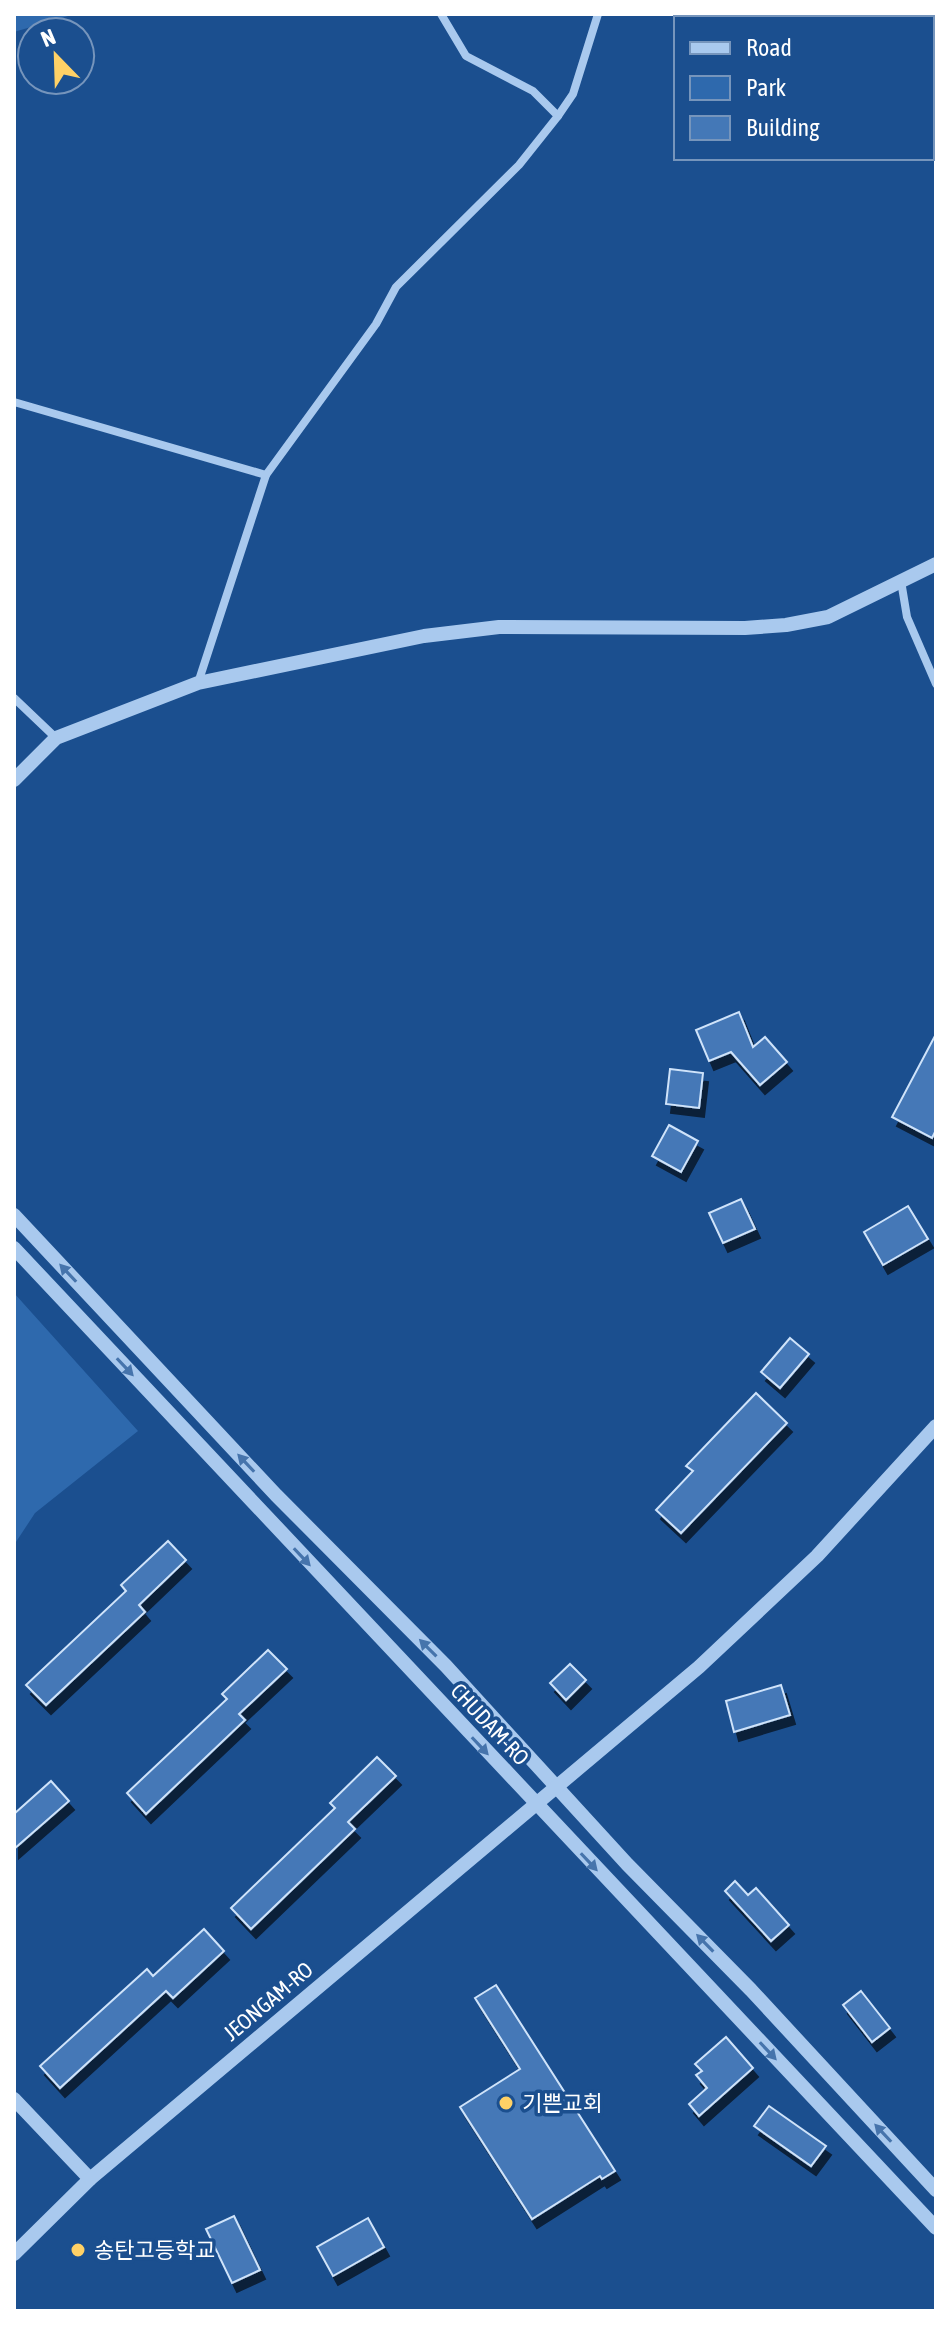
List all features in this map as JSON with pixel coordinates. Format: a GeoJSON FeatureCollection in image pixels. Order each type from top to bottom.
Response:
{"type":"FeatureCollection","features":[{"type":"Feature","properties":{"kind":"street"},"geometry":{"type":"LineString","coordinates":[[441,14],[466,56],[533,91],[558,116]]}},
{"type":"Feature","properties":{"kind":"street"},"geometry":{"type":"LineString","coordinates":[[198,683],[266,475],[376,324],[396,287],[519,165],[558,116],[573,94],[598,14]]}},
{"type":"Feature","properties":{"kind":"street"},"geometry":{"type":"LineString","coordinates":[[14,402],[266,475]]}},
{"type":"Feature","properties":{"kind":"street"},"geometry":{"type":"LineString","coordinates":[[14,780],[56,738],[198,683],[424,636],[499,627],[745,628],[786,625],[828,617],[936,564]]}},
{"type":"Feature","properties":{"kind":"street"},"geometry":{"type":"LineString","coordinates":[[901,581],[907,617],[936,684]]}},
{"type":"Feature","properties":{"kind":"street"},"geometry":{"type":"LineString","coordinates":[[14,698],[56,738]]}},
{"type":"Feature","properties":{"kind":"street","name":"CHUDAM-RO"},"geometry":{"type":"LineString","coordinates":[[14,1215],[276,1495],[446,1666],[936,2190]]}},
{"type":"Feature","properties":{"kind":"street","name":"CHUDAM-RO"},"geometry":{"type":"LineString","coordinates":[[14,1248],[936,2228]]}},
{"type":"Feature","properties":{"kind":"street"},"geometry":{"type":"LineString","coordinates":[[557,1788],[699,1667],[817,1556],[936,1426]]}},
{"type":"Feature","properties":{"kind":"street","name":"JEONGAM-RO"},"geometry":{"type":"LineString","coordinates":[[14,2254],[90,2179],[557,1788]]}},
{"type":"Feature","properties":{"kind":"street"},"geometry":{"type":"LineString","coordinates":[[14,2099],[90,2179]]}},
{"type":"Feature","properties":{"kind":"green space"},"geometry":{"type":"Polygon","coordinates":[[[14,14],[75,14],[16,16],[14,32],[14,14]]]}},
{"type":"Feature","properties":{"kind":"green space"},"geometry":{"type":"Polygon","coordinates":[[[14,1293],[138,1431],[35,1513],[14,1545],[14,1293]]]}},
{"type":"Feature","properties":{"kind":"building"},"geometry":{"type":"Polygon","coordinates":[[[739,1012],[753,1047],[765,1037],[787,1062],[760,1085],[731,1052],[709,1061],[696,1030],[739,1012]]]}},
{"type":"Feature","properties":{"kind":"building"},"geometry":{"type":"Polygon","coordinates":[[[936,1034],[936,1130],[932,1138],[892,1117],[936,1034]]]}},
{"type":"Feature","properties":{"kind":"building"},"geometry":{"type":"Polygon","coordinates":[[[670,1069],[703,1073],[699,1108],[666,1104],[670,1069]]]}},
{"type":"Feature","properties":{"kind":"building"},"geometry":{"type":"Polygon","coordinates":[[[669,1125],[698,1141],[681,1172],[652,1156],[669,1125]]]}},
{"type":"Feature","properties":{"kind":"building"},"geometry":{"type":"Polygon","coordinates":[[[741,1199],[755,1229],[723,1243],[709,1213],[741,1199]]]}},
{"type":"Feature","properties":{"kind":"building"},"geometry":{"type":"Polygon","coordinates":[[[908,1206],[928,1239],[883,1265],[864,1232],[908,1206]]]}},
{"type":"Feature","properties":{"kind":"building"},"geometry":{"type":"Polygon","coordinates":[[[790,1338],[809,1354],[780,1388],[761,1372],[790,1338]]]}},
{"type":"Feature","properties":{"kind":"building"},"geometry":{"type":"Polygon","coordinates":[[[756,1393],[787,1423],[681,1533],[656,1510],[693,1471],[686,1466],[756,1393]]]}},
{"type":"Feature","properties":{"kind":"building"},"geometry":{"type":"Polygon","coordinates":[[[168,1541],[186,1560],[139,1605],[145,1612],[46,1705],[26,1685],[126,1591],[121,1585],[168,1541]]]}},
{"type":"Feature","properties":{"kind":"building"},"geometry":{"type":"Polygon","coordinates":[[[268,1650],[287,1669],[239,1714],[245,1720],[146,1814],[127,1793],[227,1699],[222,1694],[268,1650]]]}},
{"type":"Feature","properties":{"kind":"building"},"geometry":{"type":"Polygon","coordinates":[[[570,1664],[586,1680],[566,1700],[550,1683],[570,1664]]]}},
{"type":"Feature","properties":{"kind":"building"},"geometry":{"type":"Polygon","coordinates":[[[781,1685],[790,1715],[734,1732],[726,1701],[781,1685]]]}},
{"type":"Feature","properties":{"kind":"building"},"geometry":{"type":"Polygon","coordinates":[[[377,1757],[396,1776],[348,1822],[355,1829],[251,1929],[231,1908],[335,1808],[330,1803],[377,1757]]]}},
{"type":"Feature","properties":{"kind":"building"},"geometry":{"type":"Polygon","coordinates":[[[51,1781],[69,1801],[14,1849],[14,1814],[51,1781]]]}},
{"type":"Feature","properties":{"kind":"building"},"geometry":{"type":"Polygon","coordinates":[[[735,1881],[748,1895],[756,1888],[789,1925],[771,1941],[725,1891],[735,1881]]]}},
{"type":"Feature","properties":{"kind":"building"},"geometry":{"type":"Polygon","coordinates":[[[204,1929],[224,1951],[173,1998],[166,1991],[60,2088],[40,2066],[147,1969],[153,1976],[204,1929]]]}},
{"type":"Feature","properties":{"kind":"building","name":"기쁜교회"},"geometry":{"type":"Polygon","coordinates":[[[496,1985],[615,2171],[602,2179],[600,2176],[532,2219],[460,2107],[520,2069],[475,1998],[496,1985]]]}},
{"type":"Feature","properties":{"kind":"building"},"geometry":{"type":"Polygon","coordinates":[[[861,1991],[890,2028],[872,2042],[843,2005],[861,1991]]]}},
{"type":"Feature","properties":{"kind":"building"},"geometry":{"type":"Polygon","coordinates":[[[726,2037],[753,2068],[699,2116],[689,2104],[707,2088],[696,2075],[702,2071],[695,2064],[726,2037]]]}},
{"type":"Feature","properties":{"kind":"building"},"geometry":{"type":"Polygon","coordinates":[[[769,2106],[826,2146],[811,2166],[754,2126],[769,2106]]]}},
{"type":"Feature","properties":{"kind":"building"},"geometry":{"type":"Polygon","coordinates":[[[234,2216],[260,2270],[232,2283],[206,2229],[234,2216]]]}},
{"type":"Feature","properties":{"kind":"building"},"geometry":{"type":"Polygon","coordinates":[[[368,2218],[384,2247],[333,2276],[317,2247],[368,2218]]]}},
{"type":"Feature","properties":{"kind":"place","name":"기쁜교회"},"geometry":{"type":"Point","coordinates":[506,2103]}},
{"type":"Feature","properties":{"kind":"place","name":"송탄고등학교"},"geometry":{"type":"Point","coordinates":[78,2250]}}]}
